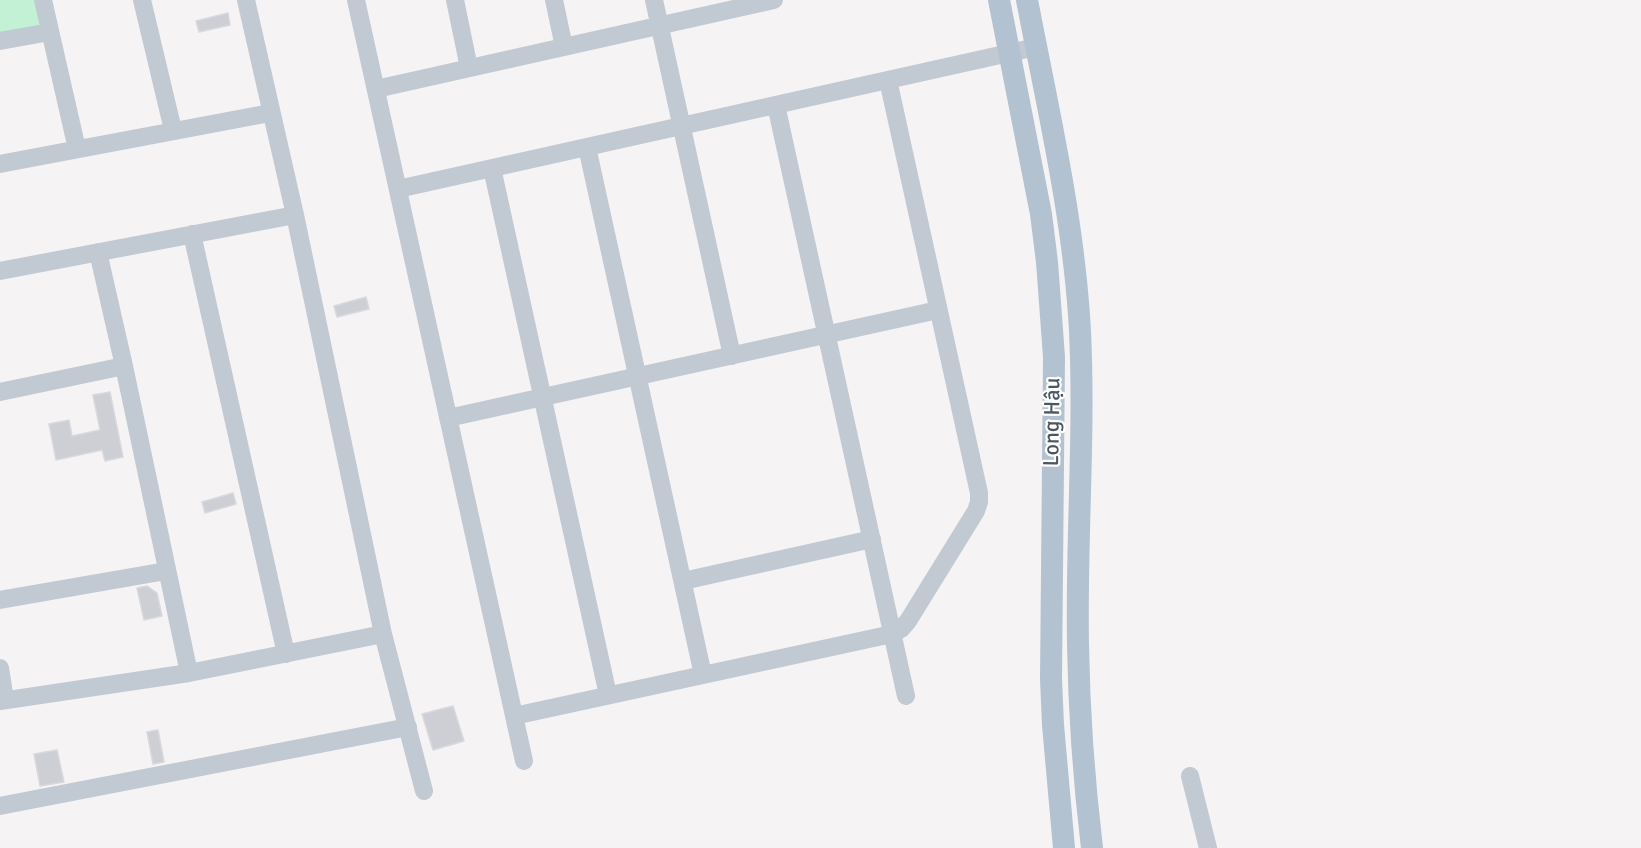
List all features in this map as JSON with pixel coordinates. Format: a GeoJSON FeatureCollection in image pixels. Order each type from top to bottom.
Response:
{"type":"FeatureCollection","features":[{"type":"Feature","properties":{"kind":"main road","name":"Long Hậu"},"geometry":{"type":"LineString","coordinates":[[999,0],[1041,214],[1051,309],[1054,357],[1051,668],[1053,725],[1064,848]]}},
{"type":"Feature","properties":{"kind":"main road","name":"Long Hậu"},"geometry":{"type":"LineString","coordinates":[[1027,0],[1065,196],[1080,330],[1077,643],[1084,766],[1092,848]]}},
{"type":"Feature","properties":{"kind":"street"},"geometry":{"type":"LineString","coordinates":[[43,0],[77,149]]}},
{"type":"Feature","properties":{"kind":"street"},"geometry":{"type":"LineString","coordinates":[[142,0],[173,130]]}},
{"type":"Feature","properties":{"kind":"street"},"geometry":{"type":"LineString","coordinates":[[246,0],[270,113],[295,214],[383,634],[424,791]]}},
{"type":"Feature","properties":{"kind":"street"},"geometry":{"type":"LineString","coordinates":[[356,0],[524,761]]}},
{"type":"Feature","properties":{"kind":"street"},"geometry":{"type":"LineString","coordinates":[[455,0],[470,68]]}},
{"type":"Feature","properties":{"kind":"street"},"geometry":{"type":"LineString","coordinates":[[554,0],[564,47]]}},
{"type":"Feature","properties":{"kind":"street"},"geometry":{"type":"LineString","coordinates":[[654,0],[732,356]]}},
{"type":"Feature","properties":{"kind":"street"},"geometry":{"type":"LineString","coordinates":[[376,89],[659,26],[754,2],[774,0]]}},
{"type":"Feature","properties":{"kind":"street"},"geometry":{"type":"LineString","coordinates":[[0,41],[50,32]]}},
{"type":"Feature","properties":{"kind":"street"},"geometry":{"type":"LineString","coordinates":[[398,189],[1036,47]]}},
{"type":"Feature","properties":{"kind":"street"},"geometry":{"type":"LineString","coordinates":[[514,716],[892,633],[901,629],[908,621],[976,511],[979,502],[976,481],[888,80]]}},
{"type":"Feature","properties":{"kind":"street"},"geometry":{"type":"LineString","coordinates":[[776,105],[906,696]]}},
{"type":"Feature","properties":{"kind":"street"},"geometry":{"type":"LineString","coordinates":[[0,164],[270,113]]}},
{"type":"Feature","properties":{"kind":"street"},"geometry":{"type":"LineString","coordinates":[[587,147],[703,675]]}},
{"type":"Feature","properties":{"kind":"street"},"geometry":{"type":"LineString","coordinates":[[492,168],[608,695]]}},
{"type":"Feature","properties":{"kind":"street"},"geometry":{"type":"LineString","coordinates":[[0,271],[295,214]]}},
{"type":"Feature","properties":{"kind":"street"},"geometry":{"type":"LineString","coordinates":[[192,234],[286,654]]}},
{"type":"Feature","properties":{"kind":"street"},"geometry":{"type":"LineString","coordinates":[[98,252],[189,673]]}},
{"type":"Feature","properties":{"kind":"street"},"geometry":{"type":"LineString","coordinates":[[448,418],[938,310]]}},
{"type":"Feature","properties":{"kind":"street"},"geometry":{"type":"LineString","coordinates":[[0,392],[124,366]]}},
{"type":"Feature","properties":{"kind":"street"},"geometry":{"type":"LineString","coordinates":[[683,581],[872,539]]}},
{"type":"Feature","properties":{"kind":"street"},"geometry":{"type":"LineString","coordinates":[[0,600],[166,571]]}},
{"type":"Feature","properties":{"kind":"street"},"geometry":{"type":"LineString","coordinates":[[0,668],[3,700],[189,673],[383,634]]}},
{"type":"Feature","properties":{"kind":"street"},"geometry":{"type":"LineString","coordinates":[[0,806],[408,728]]}},
{"type":"Feature","properties":{"kind":"street"},"geometry":{"type":"LineString","coordinates":[[1190,776],[1208,848]]}},
{"type":"Feature","properties":{"kind":"green space"},"geometry":{"type":"Polygon","coordinates":[[[0,0],[43,0],[50,32],[0,41],[0,0]]]}},
{"type":"Feature","properties":{"kind":"building"},"geometry":{"type":"Polygon","coordinates":[[[228,13],[230,25],[199,32],[196,21],[228,13]]]}},
{"type":"Feature","properties":{"kind":"building"},"geometry":{"type":"Polygon","coordinates":[[[366,297],[369,309],[337,317],[334,306],[366,297]]]}},
{"type":"Feature","properties":{"kind":"building"},"geometry":{"type":"Polygon","coordinates":[[[110,392],[123,457],[105,461],[102,450],[56,460],[49,424],[69,420],[72,436],[100,430],[93,395],[110,392]]]}},
{"type":"Feature","properties":{"kind":"building"},"geometry":{"type":"Polygon","coordinates":[[[233,493],[236,504],[205,513],[202,502],[233,493]]]}},
{"type":"Feature","properties":{"kind":"building"},"geometry":{"type":"Polygon","coordinates":[[[147,586],[157,593],[162,616],[144,620],[137,588],[147,586]]]}},
{"type":"Feature","properties":{"kind":"building"},"geometry":{"type":"Polygon","coordinates":[[[453,706],[464,741],[433,750],[422,714],[453,706]]]}},
{"type":"Feature","properties":{"kind":"building"},"geometry":{"type":"Polygon","coordinates":[[[158,730],[164,762],[153,764],[147,732],[158,730]]]}},
{"type":"Feature","properties":{"kind":"building"},"geometry":{"type":"Polygon","coordinates":[[[57,750],[64,782],[40,786],[34,754],[57,750]]]}}]}
